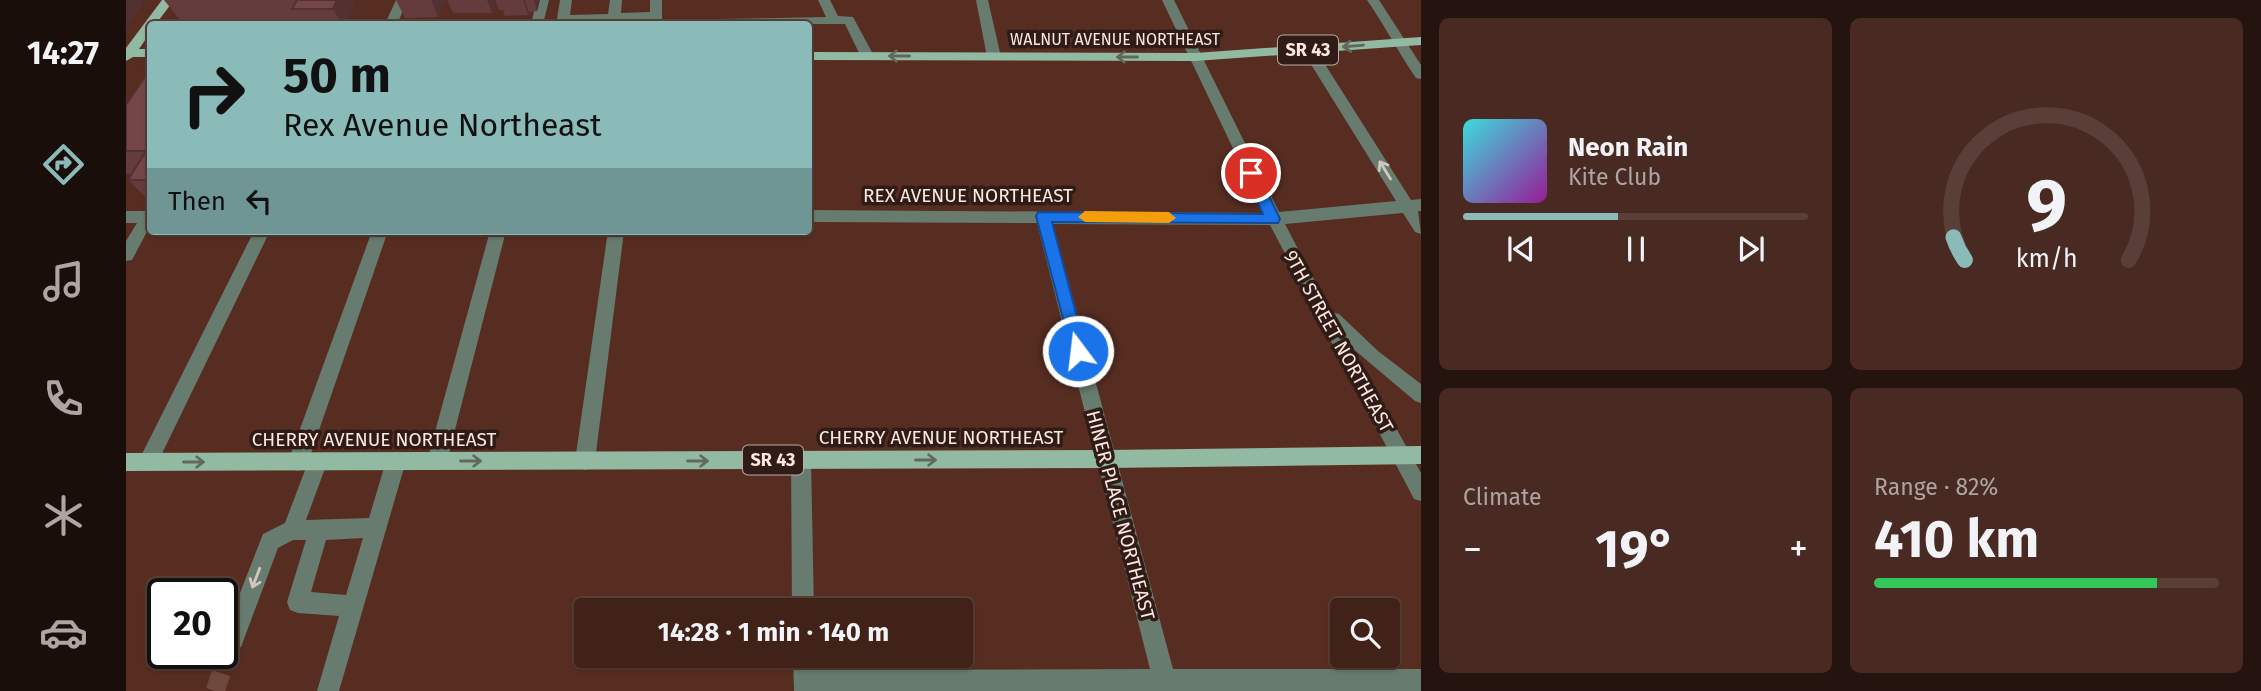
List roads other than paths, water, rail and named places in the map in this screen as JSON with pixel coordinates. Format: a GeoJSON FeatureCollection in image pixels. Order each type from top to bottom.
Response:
{"type":"FeatureCollection","features":[{"type":"Feature","properties":{"kind":"main road"},"geometry":{"type":"LineString","coordinates":[[151,21],[167,0]]}},
{"type":"Feature","properties":{"kind":"main road"},"geometry":{"type":"LineString","coordinates":[[127,54],[147,27]]}},
{"type":"Feature","properties":{"kind":"main road","name":"WALNUT AVENUE NORTHEAST"},"geometry":{"type":"LineString","coordinates":[[812,56],[1195,57],[1421,41]]}},
{"type":"Feature","properties":{"kind":"main road"},"geometry":{"type":"LineString","coordinates":[[127,54],[147,53]]}},
{"type":"Feature","properties":{"kind":"main road","name":"CHERRY AVENUE NORTHEAST"},"geometry":{"type":"LineString","coordinates":[[126,463],[1421,455]]}},
{"type":"Feature","properties":{"kind":"street"},"geometry":{"type":"LineString","coordinates":[[392,21],[402,0]]}},
{"type":"Feature","properties":{"kind":"street"},"geometry":{"type":"LineString","coordinates":[[538,21],[543,0]]}},
{"type":"Feature","properties":{"kind":"street"},"geometry":{"type":"LineString","coordinates":[[566,0],[563,19],[614,18],[646,21]]}},
{"type":"Feature","properties":{"kind":"street"},"geometry":{"type":"LineString","coordinates":[[614,18],[616,0]]}},
{"type":"Feature","properties":{"kind":"street"},"geometry":{"type":"LineString","coordinates":[[656,0],[656,21]]}},
{"type":"Feature","properties":{"kind":"street"},"geometry":{"type":"LineString","coordinates":[[824,0],[834,20]]}},
{"type":"Feature","properties":{"kind":"street"},"geometry":{"type":"LineString","coordinates":[[982,0],[994,57]]}},
{"type":"Feature","properties":{"kind":"street","name":"9TH STREET NORTHEAST"},"geometry":{"type":"LineString","coordinates":[[1168,0],[1273,219],[1421,492]]}},
{"type":"Feature","properties":{"kind":"street"},"geometry":{"type":"LineString","coordinates":[[1373,0],[1392,26],[1397,43],[1421,75]]}},
{"type":"Feature","properties":{"kind":"street"},"geometry":{"type":"LineString","coordinates":[[745,21],[849,20],[867,56]]}},
{"type":"Feature","properties":{"kind":"street"},"geometry":{"type":"LineString","coordinates":[[1309,50],[1414,206],[1421,228]]}},
{"type":"Feature","properties":{"kind":"street","name":"REX AVENUE NORTHEAST"},"geometry":{"type":"LineString","coordinates":[[812,216],[1273,219],[1414,206]]}},
{"type":"Feature","properties":{"kind":"street","name":"HINER PLACE NORTHEAST"},"geometry":{"type":"LineString","coordinates":[[1043,216],[1165,686]]}},
{"type":"Feature","properties":{"kind":"street"},"geometry":{"type":"LineString","coordinates":[[126,217],[147,217]]}},
{"type":"Feature","properties":{"kind":"street"},"geometry":{"type":"LineString","coordinates":[[126,255],[147,220]]}},
{"type":"Feature","properties":{"kind":"street"},"geometry":{"type":"LineString","coordinates":[[148,462],[260,235]]}},
{"type":"Feature","properties":{"kind":"street"},"geometry":{"type":"LineString","coordinates":[[292,530],[307,463],[379,235]]}},
{"type":"Feature","properties":{"kind":"street"},"geometry":{"type":"LineString","coordinates":[[437,461],[497,235]]}},
{"type":"Feature","properties":{"kind":"street"},"geometry":{"type":"LineString","coordinates":[[584,461],[615,235]]}},
{"type":"Feature","properties":{"kind":"street"},"geometry":{"type":"LineString","coordinates":[[1318,304],[1372,356],[1421,395]]}},
{"type":"Feature","properties":{"kind":"street"},"geometry":{"type":"LineString","coordinates":[[801,460],[803,598]]}},
{"type":"Feature","properties":{"kind":"street"},"geometry":{"type":"LineString","coordinates":[[328,691],[396,461]]}},
{"type":"Feature","properties":{"kind":"street"},"geometry":{"type":"LineString","coordinates":[[238,626],[270,541],[292,530],[376,528]]}},
{"type":"Feature","properties":{"kind":"street"},"geometry":{"type":"LineString","coordinates":[[320,530],[298,602],[353,606]]}},
{"type":"Feature","properties":{"kind":"street"},"geometry":{"type":"LineString","coordinates":[[804,668],[805,686],[1165,686],[1421,680]]}},
{"type":"Feature","properties":{"kind":"tunnel"},"geometry":{"type":"LineString","coordinates":[[215,691],[223,669]]}}]}
